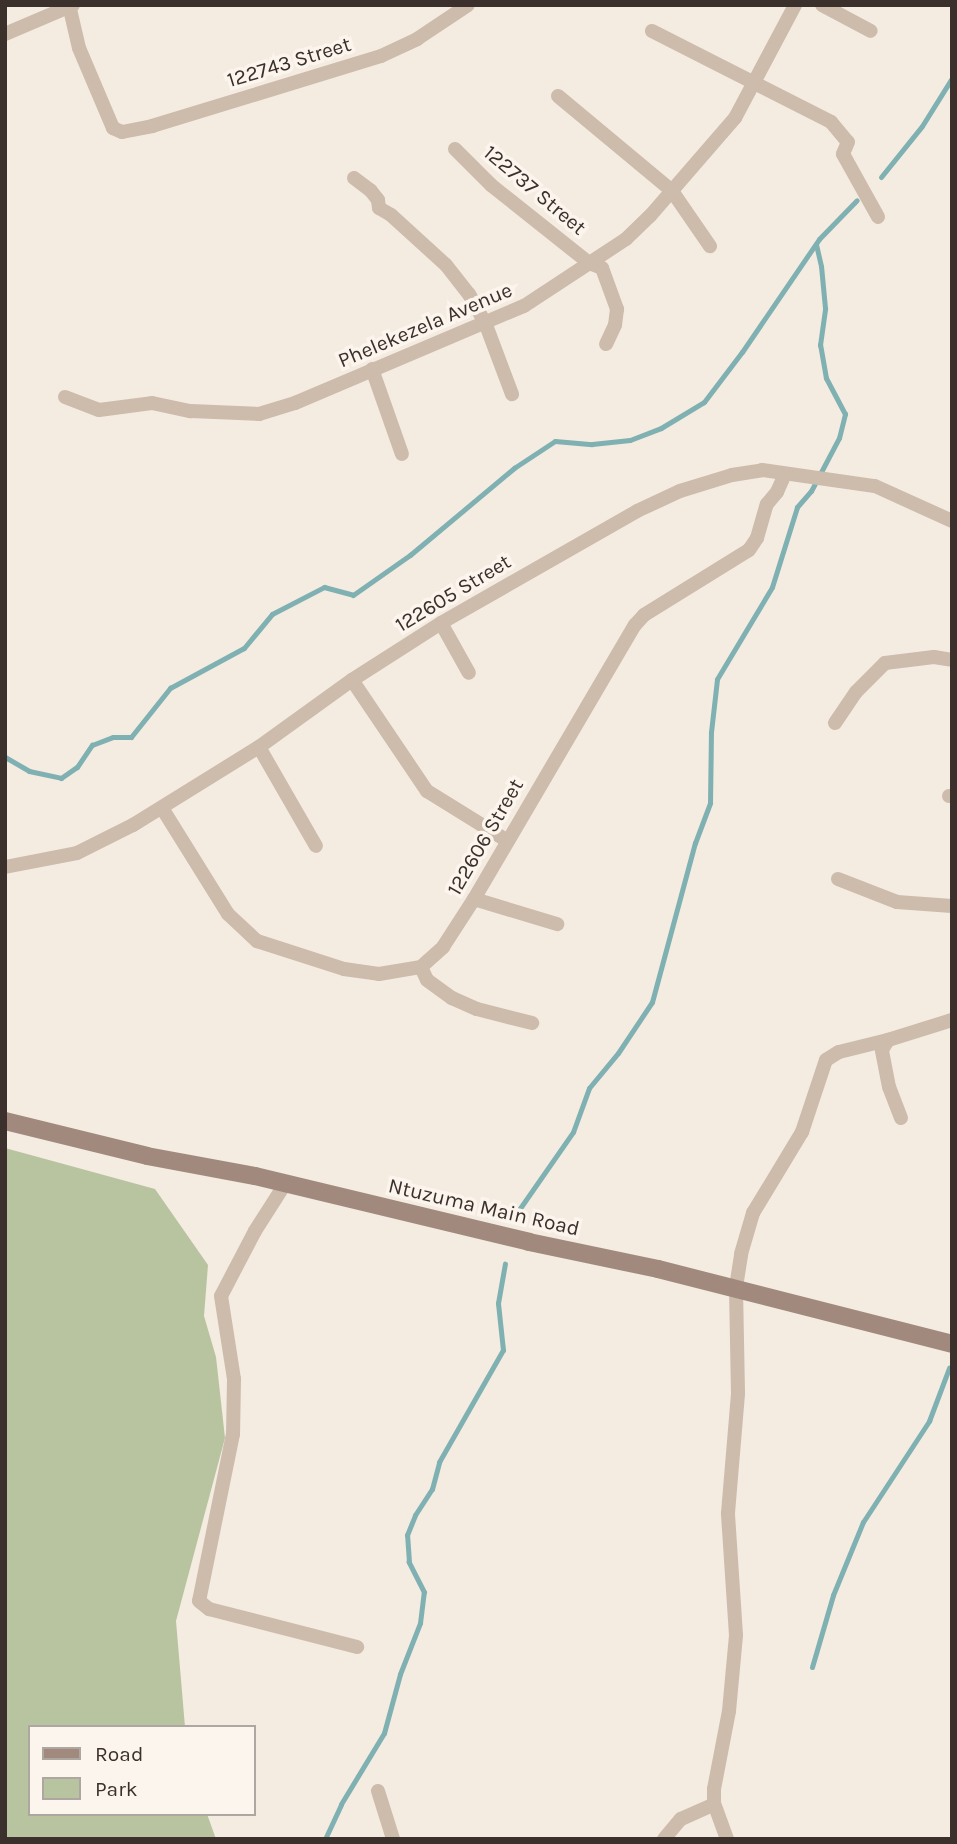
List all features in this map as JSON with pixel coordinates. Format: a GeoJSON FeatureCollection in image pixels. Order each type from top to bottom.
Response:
{"type":"FeatureCollection","features":[{"type":"Feature","properties":{"kind":"main road","name":"Ntuzuma Main Road"},"geometry":{"type":"LineString","coordinates":[[5,1121],[147,1156],[285,1184],[736,1287],[952,1344]]}},
{"type":"Feature","properties":{"kind":"street","name":"122743 Street"},"geometry":{"type":"LineString","coordinates":[[71,6],[79,48],[113,128],[122,132],[152,126],[381,56],[417,39],[468,5]]}},
{"type":"Feature","properties":{"kind":"street","name":"Phelekezela Avenue"},"geometry":{"type":"LineString","coordinates":[[65,397],[99,410],[152,402],[191,411],[259,414],[295,403],[372,369],[486,325],[524,306],[626,239],[672,191],[735,118],[755,86],[795,5]]}},
{"type":"Feature","properties":{"kind":"street"},"geometry":{"type":"LineString","coordinates":[[822,5],[871,31]]}},
{"type":"Feature","properties":{"kind":"street"},"geometry":{"type":"LineString","coordinates":[[5,34],[71,6]]}},
{"type":"Feature","properties":{"kind":"street"},"geometry":{"type":"LineString","coordinates":[[652,31],[755,86],[826,119],[848,142],[842,154],[878,217]]}},
{"type":"Feature","properties":{"kind":"street"},"geometry":{"type":"LineString","coordinates":[[558,96],[672,191],[710,246]]}},
{"type":"Feature","properties":{"kind":"street","name":"122737 Street"},"geometry":{"type":"LineString","coordinates":[[455,149],[491,185],[589,263],[602,268],[615,298],[615,325],[606,344]]}},
{"type":"Feature","properties":{"kind":"street"},"geometry":{"type":"LineString","coordinates":[[355,178],[371,191],[378,200],[379,208],[391,215],[446,265],[469,294],[486,325],[512,394]]}},
{"type":"Feature","properties":{"kind":"street"},"geometry":{"type":"LineString","coordinates":[[372,369],[402,454]]}},
{"type":"Feature","properties":{"kind":"street","name":"122605 Street"},"geometry":{"type":"LineString","coordinates":[[5,867],[77,853],[162,808],[258,747],[352,680],[441,623],[637,511],[680,491],[752,472],[785,474],[874,486],[952,521]]}},
{"type":"Feature","properties":{"kind":"street","name":"122606 Street"},"geometry":{"type":"LineString","coordinates":[[421,967],[443,947],[474,899],[506,840],[635,625],[644,615],[749,550],[757,538],[767,504],[777,492],[785,474]]}},
{"type":"Feature","properties":{"kind":"street"},"geometry":{"type":"LineString","coordinates":[[441,623],[469,673]]}},
{"type":"Feature","properties":{"kind":"street"},"geometry":{"type":"LineString","coordinates":[[835,723],[856,692],[885,663],[934,657],[952,660]]}},
{"type":"Feature","properties":{"kind":"street"},"geometry":{"type":"LineString","coordinates":[[352,680],[426,791],[506,840]]}},
{"type":"Feature","properties":{"kind":"street"},"geometry":{"type":"LineString","coordinates":[[258,747],[316,846]]}},
{"type":"Feature","properties":{"kind":"street"},"geometry":{"type":"LineString","coordinates":[[162,808],[228,914],[257,941],[344,969],[379,974],[421,967],[427,980],[452,998],[477,1009],[532,1023]]}},
{"type":"Feature","properties":{"kind":"street"},"geometry":{"type":"LineString","coordinates":[[838,879],[897,902],[952,906]]}},
{"type":"Feature","properties":{"kind":"street"},"geometry":{"type":"LineString","coordinates":[[474,899],[557,925]]}},
{"type":"Feature","properties":{"kind":"street"},"geometry":{"type":"LineString","coordinates":[[727,1839],[714,1804],[713,1789],[733,1684],[736,1635],[728,1513],[738,1393],[736,1287],[753,1213],[802,1132],[826,1060],[839,1052],[952,1020]]}},
{"type":"Feature","properties":{"kind":"street"},"geometry":{"type":"LineString","coordinates":[[888,1040],[881,1056],[901,1118]]}},
{"type":"Feature","properties":{"kind":"street"},"geometry":{"type":"LineString","coordinates":[[285,1184],[255,1231],[221,1296],[234,1379],[234,1420],[225,1480],[198,1601],[209,1609],[357,1647]]}},
{"type":"Feature","properties":{"kind":"street"},"geometry":{"type":"LineString","coordinates":[[378,1791],[393,1839]]}},
{"type":"Feature","properties":{"kind":"street"},"geometry":{"type":"LineString","coordinates":[[663,1839],[681,1819],[714,1804]]}},
{"type":"Feature","properties":{"kind":"green space"},"geometry":{"type":"Polygon","coordinates":[[[5,1148],[155,1189],[208,1265],[204,1316],[216,1357],[225,1438],[176,1621],[185,1725],[28,1725],[28,1816],[208,1816],[216,1839],[5,1839],[5,1148]]]}},
{"type":"Feature","properties":{"kind":"waterway"},"geometry":{"type":"LineString","coordinates":[[881,177],[922,126],[952,78]]}},
{"type":"Feature","properties":{"kind":"waterway"},"geometry":{"type":"LineString","coordinates":[[5,757],[29,771],[61,778],[77,767],[92,745],[113,737],[131,737],[170,688],[244,648],[272,614],[324,587],[353,595],[410,555],[514,468],[555,441],[592,444],[630,440],[661,428],[704,402],[742,352],[819,239],[857,200]]}},
{"type":"Feature","properties":{"kind":"waterway"},"geometry":{"type":"LineString","coordinates":[[516,1214],[573,1132],[589,1088],[618,1053],[652,1002],[695,843],[710,803],[711,732],[717,679],[772,587],[797,507],[811,491],[839,438],[845,414],[826,378],[820,345],[825,308],[816,245]]}},
{"type":"Feature","properties":{"kind":"waterway"},"geometry":{"type":"LineString","coordinates":[[325,1839],[341,1804],[384,1733],[400,1674],[420,1623],[424,1592],[409,1562],[407,1535],[415,1515],[432,1489],[439,1462],[503,1350],[498,1303],[505,1264]]}},
{"type":"Feature","properties":{"kind":"waterway"},"geometry":{"type":"LineString","coordinates":[[812,1667],[833,1595],[863,1522],[929,1421],[949,1368]]}}]}
